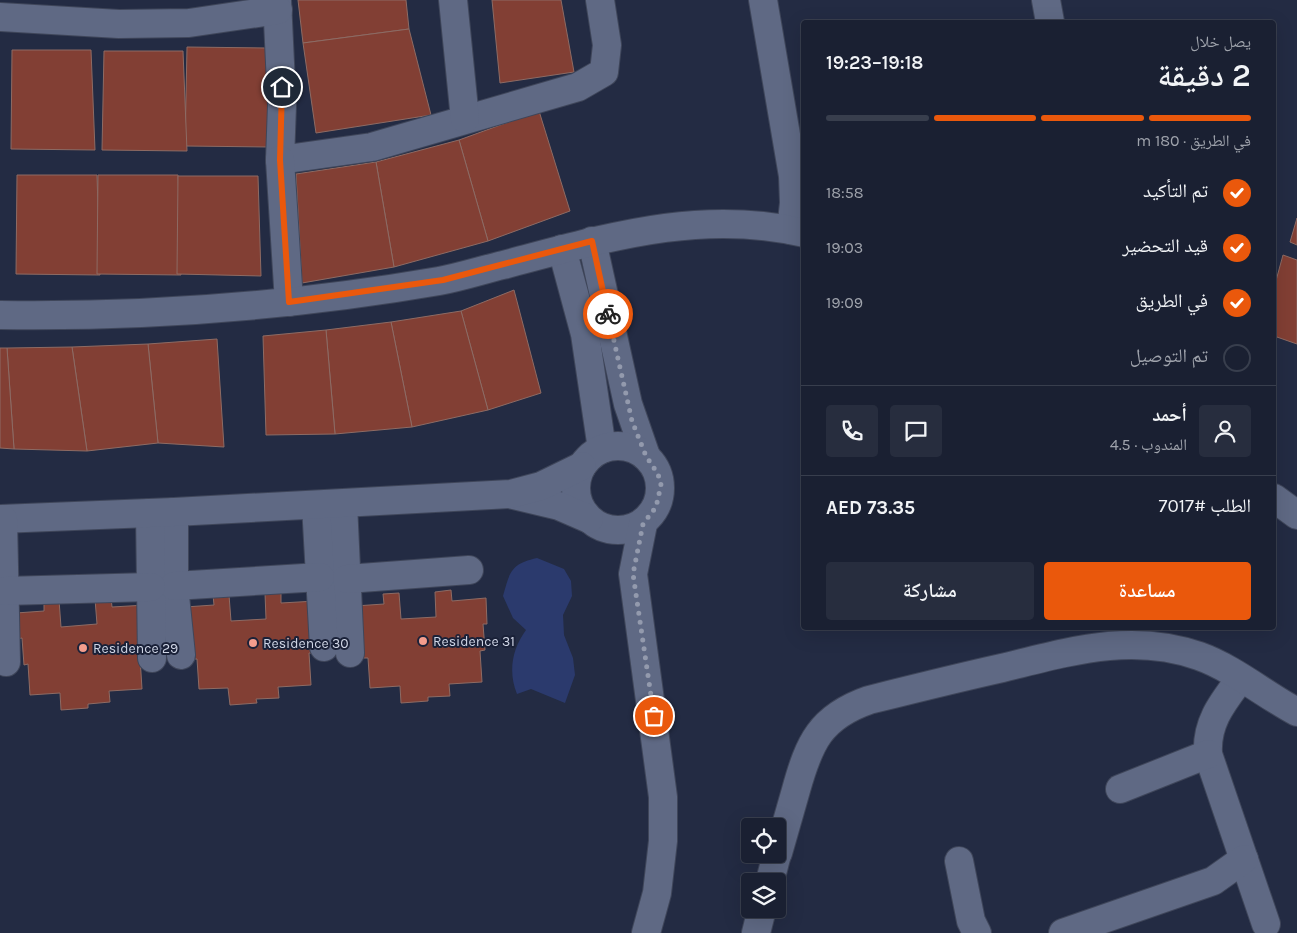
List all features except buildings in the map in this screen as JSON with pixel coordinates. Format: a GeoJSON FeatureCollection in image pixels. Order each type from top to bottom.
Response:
{"type":"FeatureCollection","features":[{"type":"Feature","properties":{"kind":"street"},"geometry":{"type":"LineString","coordinates":[[453,0],[466,119]]}},
{"type":"Feature","properties":{"kind":"street"},"geometry":{"type":"LineString","coordinates":[[280,160],[372,147],[578,87],[604,72],[607,45],[600,0]]}},
{"type":"Feature","properties":{"kind":"street"},"geometry":{"type":"LineString","coordinates":[[0,315],[155,313],[289,302],[443,280],[592,241],[667,226],[711,224],[797,231],[793,176],[763,0]]}},
{"type":"Feature","properties":{"kind":"street"},"geometry":{"type":"LineString","coordinates":[[1046,0],[1050,20]]}},
{"type":"Feature","properties":{"kind":"street"},"geometry":{"type":"LineString","coordinates":[[0,17],[119,24],[189,23],[277,5],[282,104],[280,160],[289,302]]}},
{"type":"Feature","properties":{"kind":"street"},"geometry":{"type":"LineString","coordinates":[[511,494],[559,506],[595,523],[627,530],[643,524],[650,516],[660,496],[658,474],[646,456],[632,421],[592,241]]}},
{"type":"Feature","properties":{"kind":"street"},"geometry":{"type":"LineString","coordinates":[[562,249],[585,334],[592,457],[575,488],[577,499],[633,574]]}},
{"type":"Feature","properties":{"kind":"street"},"geometry":{"type":"LineString","coordinates":[[585,334],[612,329]]}},
{"type":"Feature","properties":{"kind":"street"},"geometry":{"type":"LineString","coordinates":[[6,662],[2,519],[162,513],[511,494],[541,486],[615,446],[626,446],[646,456]]}},
{"type":"Feature","properties":{"kind":"street"},"geometry":{"type":"LineString","coordinates":[[1276,499],[1297,515]]}},
{"type":"Feature","properties":{"kind":"street"},"geometry":{"type":"LineString","coordinates":[[344,504],[350,652]]}},
{"type":"Feature","properties":{"kind":"street"},"geometry":{"type":"LineString","coordinates":[[316,505],[324,647]]}},
{"type":"Feature","properties":{"kind":"street"},"geometry":{"type":"LineString","coordinates":[[152,658],[162,586],[162,513]]}},
{"type":"Feature","properties":{"kind":"street"},"geometry":{"type":"LineString","coordinates":[[643,524],[633,574],[663,797],[663,840],[657,893],[646,933]]}},
{"type":"Feature","properties":{"kind":"street"},"geometry":{"type":"LineString","coordinates":[[347,579],[469,570]]}},
{"type":"Feature","properties":{"kind":"street"},"geometry":{"type":"LineString","coordinates":[[5,591],[162,586],[320,577]]}},
{"type":"Feature","properties":{"kind":"street"},"geometry":{"type":"LineString","coordinates":[[162,586],[181,655]]}},
{"type":"Feature","properties":{"kind":"street"},"geometry":{"type":"LineString","coordinates":[[786,824],[808,750],[826,725],[838,714],[853,706],[1071,651],[1112,644],[1152,644],[1175,648],[1208,660],[1242,678],[1297,712]]}},
{"type":"Feature","properties":{"kind":"street"},"geometry":{"type":"LineString","coordinates":[[1242,678],[1213,718],[1209,731],[1208,754],[1266,924]]}},
{"type":"Feature","properties":{"kind":"street"},"geometry":{"type":"LineString","coordinates":[[1120,789],[1208,754]]}},
{"type":"Feature","properties":{"kind":"street"},"geometry":{"type":"LineString","coordinates":[[1063,933],[1213,881],[1244,859]]}},
{"type":"Feature","properties":{"kind":"street"},"geometry":{"type":"LineString","coordinates":[[959,861],[971,921],[977,933]]}},
{"type":"Feature","properties":{"kind":"street"},"geometry":{"type":"LineString","coordinates":[[756,933],[760,918]]}},
{"type":"Feature","properties":{"kind":"shaded area"},"geometry":{"type":"Polygon","coordinates":[[[537,558],[564,569],[571,581],[572,596],[563,615],[564,635],[573,658],[575,675],[565,703],[531,689],[517,694],[514,686],[513,661],[517,645],[526,630],[513,618],[503,596],[513,570],[528,560],[537,558]]]}},
{"type":"Feature","properties":{"kind":"way so far"},"geometry":{"type":"LineString","coordinates":[[608,314],[632,421],[646,456],[658,474],[661,485],[656,507],[643,524],[639,536],[633,574],[654,716]]}},
{"type":"Feature","properties":{"kind":"place","name":"Residence 31"},"geometry":{"type":"Point","coordinates":[423,641]}},
{"type":"Feature","properties":{"kind":"place","name":"Residence 30"},"geometry":{"type":"Point","coordinates":[253,643]}},
{"type":"Feature","properties":{"kind":"place","name":"Residence 29"},"geometry":{"type":"Point","coordinates":[83,648]}},
{"type":"Feature","properties":{"kind":"route"},"geometry":{"type":"LineString","coordinates":[[282,87],[280,160],[289,302],[343,296],[443,280],[592,241],[608,314]]}}]}
